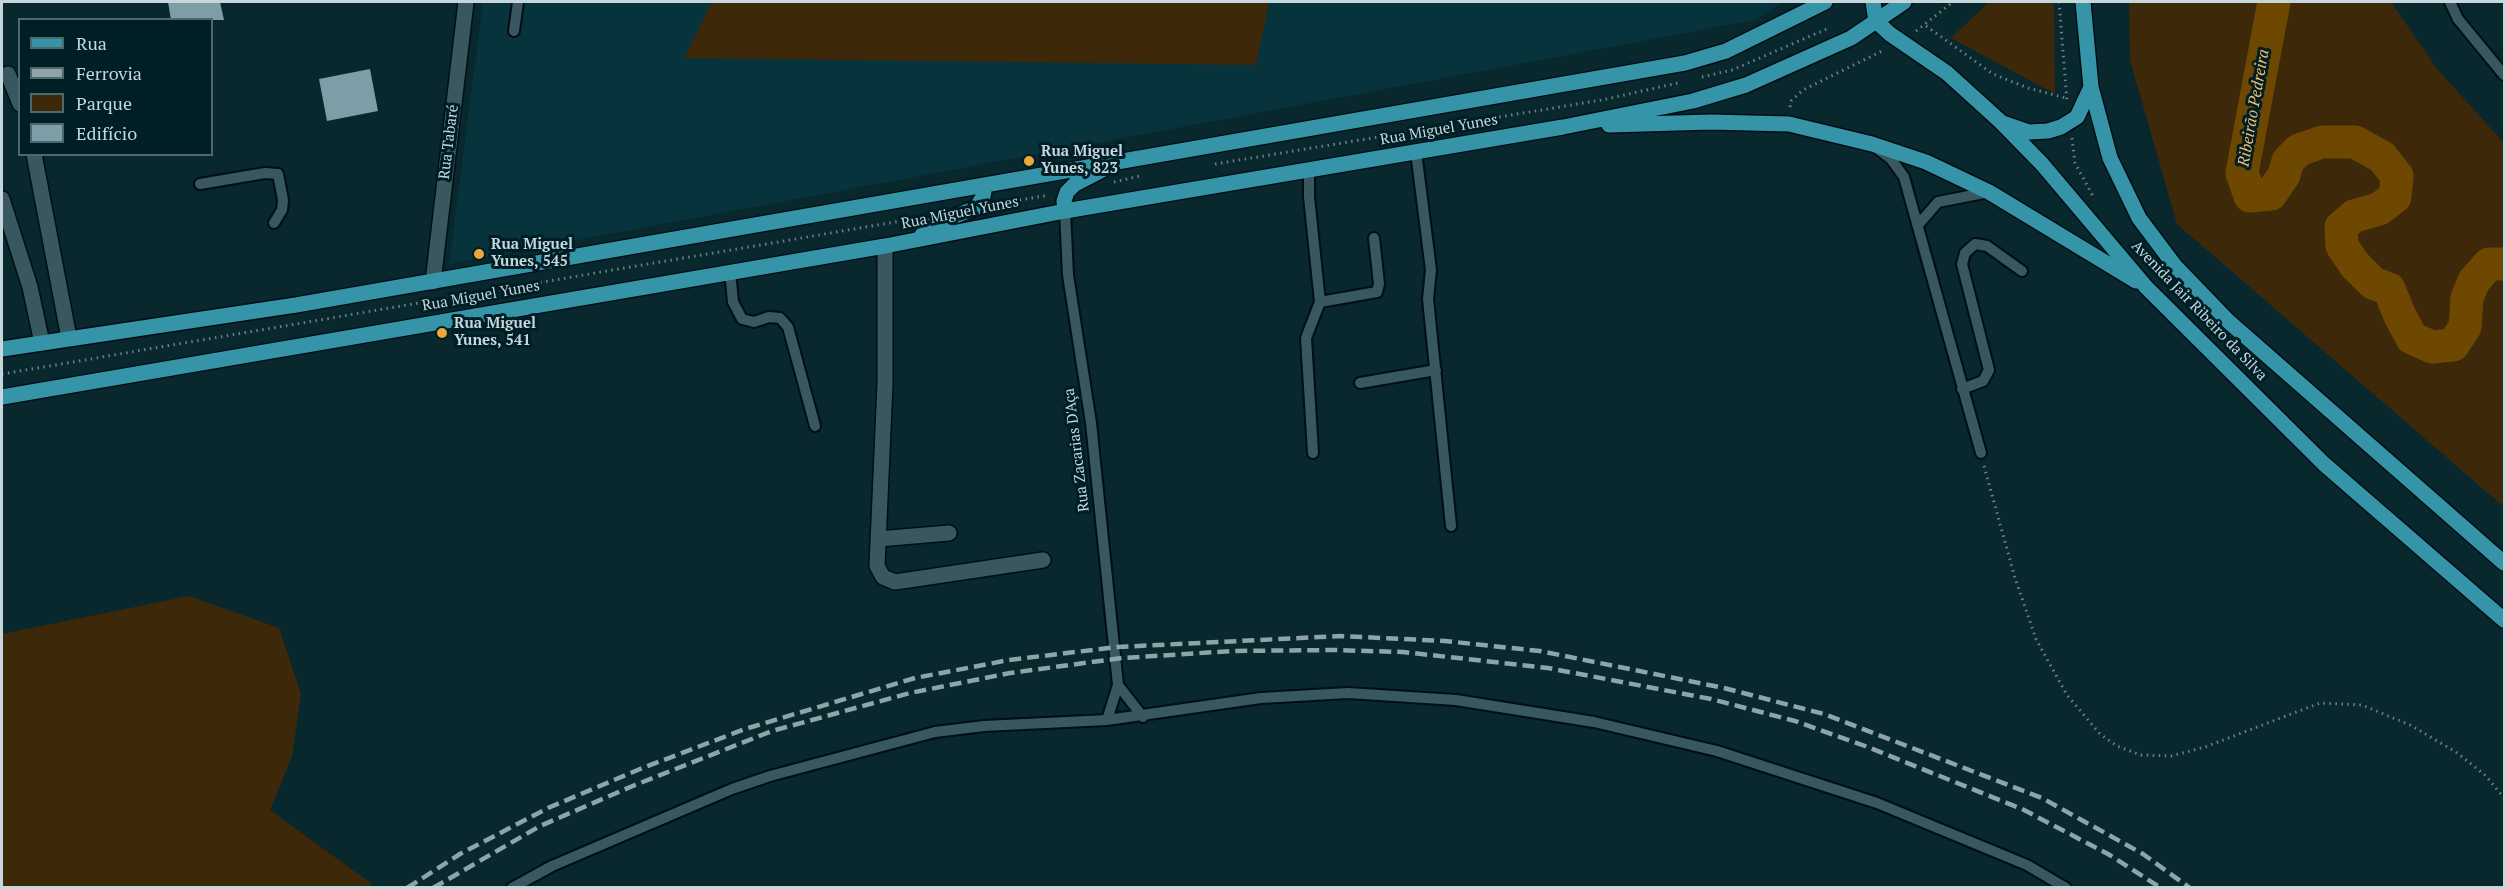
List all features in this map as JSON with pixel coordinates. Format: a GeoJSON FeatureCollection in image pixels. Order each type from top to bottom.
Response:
{"type":"FeatureCollection","features":[{"type":"Feature","properties":{"kind":"main road","name":"Rua Miguel Yunes"},"geometry":{"type":"LineString","coordinates":[[2,349],[433,282],[1685,63],[1726,51],[1825,2]]}},
{"type":"Feature","properties":{"kind":"main road"},"geometry":{"type":"LineString","coordinates":[[1873,2],[1876,21]]}},
{"type":"Feature","properties":{"kind":"main road","name":"Rua Miguel Yunes"},"geometry":{"type":"LineString","coordinates":[[2,397],[885,246],[1065,211],[1563,127],[1693,101],[1746,85],[1851,38],[1904,2]]}},
{"type":"Feature","properties":{"kind":"main road","name":"Avenida Jair Ribeiro da Silva"},"geometry":{"type":"LineString","coordinates":[[2083,2],[2086,56],[2091,87],[2110,158],[2139,218],[2175,266],[2228,321],[2505,563]]}},
{"type":"Feature","properties":{"kind":"main road","name":"Avenida Jair Ribeiro da Silva"},"geometry":{"type":"LineString","coordinates":[[1876,21],[1890,34],[1947,74],[2001,122],[2042,164],[2146,287],[2324,464],[2505,620]]}},
{"type":"Feature","properties":{"kind":"main road"},"geometry":{"type":"LineString","coordinates":[[2001,122],[2029,132],[2048,131],[2061,127],[2077,117],[2091,87]]}},
{"type":"Feature","properties":{"kind":"main road"},"geometry":{"type":"LineString","coordinates":[[1563,127],[1711,122],[1780,123],[1872,144],[1926,162],[1989,192],[2146,287]]}},
{"type":"Feature","properties":{"kind":"main road"},"geometry":{"type":"LineString","coordinates":[[1065,211],[1064,201],[1075,184],[1116,163]]}},
{"type":"Feature","properties":{"kind":"main road"},"geometry":{"type":"LineString","coordinates":[[919,239],[929,226],[976,208],[985,185]]}},
{"type":"Feature","properties":{"kind":"street","name":"Rua Tabaré"},"geometry":{"type":"LineString","coordinates":[[433,282],[466,2]]}},
{"type":"Feature","properties":{"kind":"street"},"geometry":{"type":"LineString","coordinates":[[8,74],[18,99]]}},
{"type":"Feature","properties":{"kind":"street"},"geometry":{"type":"LineString","coordinates":[[34,156],[69,338]]}},
{"type":"Feature","properties":{"kind":"street"},"geometry":{"type":"LineString","coordinates":[[2,199],[30,287],[42,343]]}},
{"type":"Feature","properties":{"kind":"street"},"geometry":{"type":"LineString","coordinates":[[885,246],[885,384],[877,566],[883,577],[895,582],[1043,560]]}},
{"type":"Feature","properties":{"kind":"street"},"geometry":{"type":"LineString","coordinates":[[878,539],[949,533]]}},
{"type":"Feature","properties":{"kind":"lane"},"geometry":{"type":"LineString","coordinates":[[514,31],[518,2]]}},
{"type":"Feature","properties":{"kind":"lane"},"geometry":{"type":"LineString","coordinates":[[2450,2],[2458,19],[2505,75]]}},
{"type":"Feature","properties":{"kind":"lane"},"geometry":{"type":"LineString","coordinates":[[1872,144],[1899,169],[1918,225],[1982,457]]}},
{"type":"Feature","properties":{"kind":"lane"},"geometry":{"type":"LineString","coordinates":[[1416,152],[1431,270],[1428,299],[1451,526]]}},
{"type":"Feature","properties":{"kind":"lane"},"geometry":{"type":"LineString","coordinates":[[1309,170],[1309,197],[1320,302],[1306,338],[1313,453]]}},
{"type":"Feature","properties":{"kind":"lane"},"geometry":{"type":"LineString","coordinates":[[200,184],[265,173],[278,174],[283,200],[282,210],[274,223]]}},
{"type":"Feature","properties":{"kind":"lane"},"geometry":{"type":"LineString","coordinates":[[1918,225],[1938,202],[1989,192]]}},
{"type":"Feature","properties":{"kind":"lane","name":"Rua Zacarias D'Aça"},"geometry":{"type":"LineString","coordinates":[[1065,211],[1068,275],[1091,423],[1118,685]]}},
{"type":"Feature","properties":{"kind":"lane"},"geometry":{"type":"LineString","coordinates":[[1320,302],[1377,292],[1379,284],[1374,238]]}},
{"type":"Feature","properties":{"kind":"lane"},"geometry":{"type":"LineString","coordinates":[[1962,389],[1983,381],[1989,370],[1962,264],[1965,253],[1975,244],[1987,246],[2022,271]]}},
{"type":"Feature","properties":{"kind":"lane"},"geometry":{"type":"LineString","coordinates":[[730,272],[733,302],[742,319],[754,322],[769,317],[780,318],[788,327],[815,426]]}},
{"type":"Feature","properties":{"kind":"lane"},"geometry":{"type":"LineString","coordinates":[[1360,382],[1436,370]]}},
{"type":"Feature","properties":{"kind":"lane"},"geometry":{"type":"LineString","coordinates":[[1118,685],[1143,717]]}},
{"type":"Feature","properties":{"kind":"lane"},"geometry":{"type":"LineString","coordinates":[[1107,720],[1118,685]]}},
{"type":"Feature","properties":{"kind":"lane"},"geometry":{"type":"LineString","coordinates":[[512,888],[552,866],[732,789],[770,776],[935,732],[984,726],[1143,717],[1261,698],[1348,693],[1456,700],[1594,722],[1717,751],[1877,803],[2027,865],[2066,888]]}},
{"type":"Feature","properties":{"kind":"path"},"geometry":{"type":"LineString","coordinates":[[1953,2],[1926,26],[1993,74],[2028,88],[2066,98],[2059,2]]}},
{"type":"Feature","properties":{"kind":"path"},"geometry":{"type":"LineString","coordinates":[[1791,101],[1803,90],[1884,50]]}},
{"type":"Feature","properties":{"kind":"path"},"geometry":{"type":"LineString","coordinates":[[2072,143],[2075,163],[2097,204]]}},
{"type":"Feature","properties":{"kind":"path"},"geometry":{"type":"LineString","coordinates":[[1982,457],[2015,578],[2036,639],[2067,695],[2100,734],[2117,746],[2141,755],[2170,756],[2205,747],[2320,703],[2362,705],[2410,725],[2456,752],[2486,777],[2505,798]]}},
{"type":"Feature","properties":{"kind":"shaded area"},"geometry":{"type":"Polygon","coordinates":[[[483,2],[1782,2],[1755,20],[449,264],[483,2]]]}},
{"type":"Feature","properties":{"kind":"green space"},"geometry":{"type":"Polygon","coordinates":[[[712,2],[1269,2],[1256,65],[684,58],[712,2]]]}},
{"type":"Feature","properties":{"kind":"green space"},"geometry":{"type":"Polygon","coordinates":[[[1989,2],[2054,2],[2055,94],[1951,38],[1989,2]]]}},
{"type":"Feature","properties":{"kind":"green space"},"geometry":{"type":"Polygon","coordinates":[[[2129,2],[2391,2],[2438,70],[2504,143],[2504,507],[2177,224],[2130,60],[2129,2]]]}},
{"type":"Feature","properties":{"kind":"green space"},"geometry":{"type":"Polygon","coordinates":[[[189,596],[279,628],[301,694],[292,756],[270,810],[372,884],[367,888],[2,887],[2,634],[189,596]]]}},
{"type":"Feature","properties":{"kind":"building"},"geometry":{"type":"Polygon","coordinates":[[[168,2],[220,2],[224,20],[213,20],[213,18],[171,18],[168,2]]]}},
{"type":"Feature","properties":{"kind":"building"},"geometry":{"type":"Polygon","coordinates":[[[370,69],[378,111],[327,121],[319,79],[370,69]]]}},
{"type":"Feature","properties":{"kind":"waterway","name":"Ribeirão Pedreira"},"geometry":{"type":"LineString","coordinates":[[2274,2],[2242,173],[2250,196],[2271,194],[2284,175],[2288,161],[2299,150],[2322,142],[2355,142],[2382,157],[2397,176],[2395,197],[2379,209],[2354,216],[2341,227],[2342,246],[2355,265],[2373,283],[2389,289],[2412,338],[2432,347],[2453,345],[2465,327],[2467,298],[2474,281],[2489,264],[2504,264]]}},
{"type":"Feature","properties":{"kind":"railway"},"geometry":{"type":"LineString","coordinates":[[407,888],[460,854],[548,808],[640,769],[745,729],[915,678],[1009,660],[1117,647],[1341,636],[1445,641],[1540,651],[1724,688],[1824,714],[2042,798],[2143,854],[2190,888]]}},
{"type":"Feature","properties":{"kind":"railway"},"geometry":{"type":"LineString","coordinates":[[433,888],[540,826],[635,785],[772,731],[910,693],[1010,673],[1122,658],[1233,651],[1333,650],[1403,652],[1548,668],[1711,699],[1795,721],[1865,746],[2022,809],[2108,854],[2161,888]]}},
{"type":"Feature","properties":{"kind":"place","name":"Rua Miguel Yunes, 823"},"geometry":{"type":"Point","coordinates":[1029,161]}},
{"type":"Feature","properties":{"kind":"place","name":"Rua Miguel Yunes, 545"},"geometry":{"type":"Point","coordinates":[479,254]}},
{"type":"Feature","properties":{"kind":"place","name":"Rua Miguel Yunes, 541"},"geometry":{"type":"Point","coordinates":[442,333]}}]}
